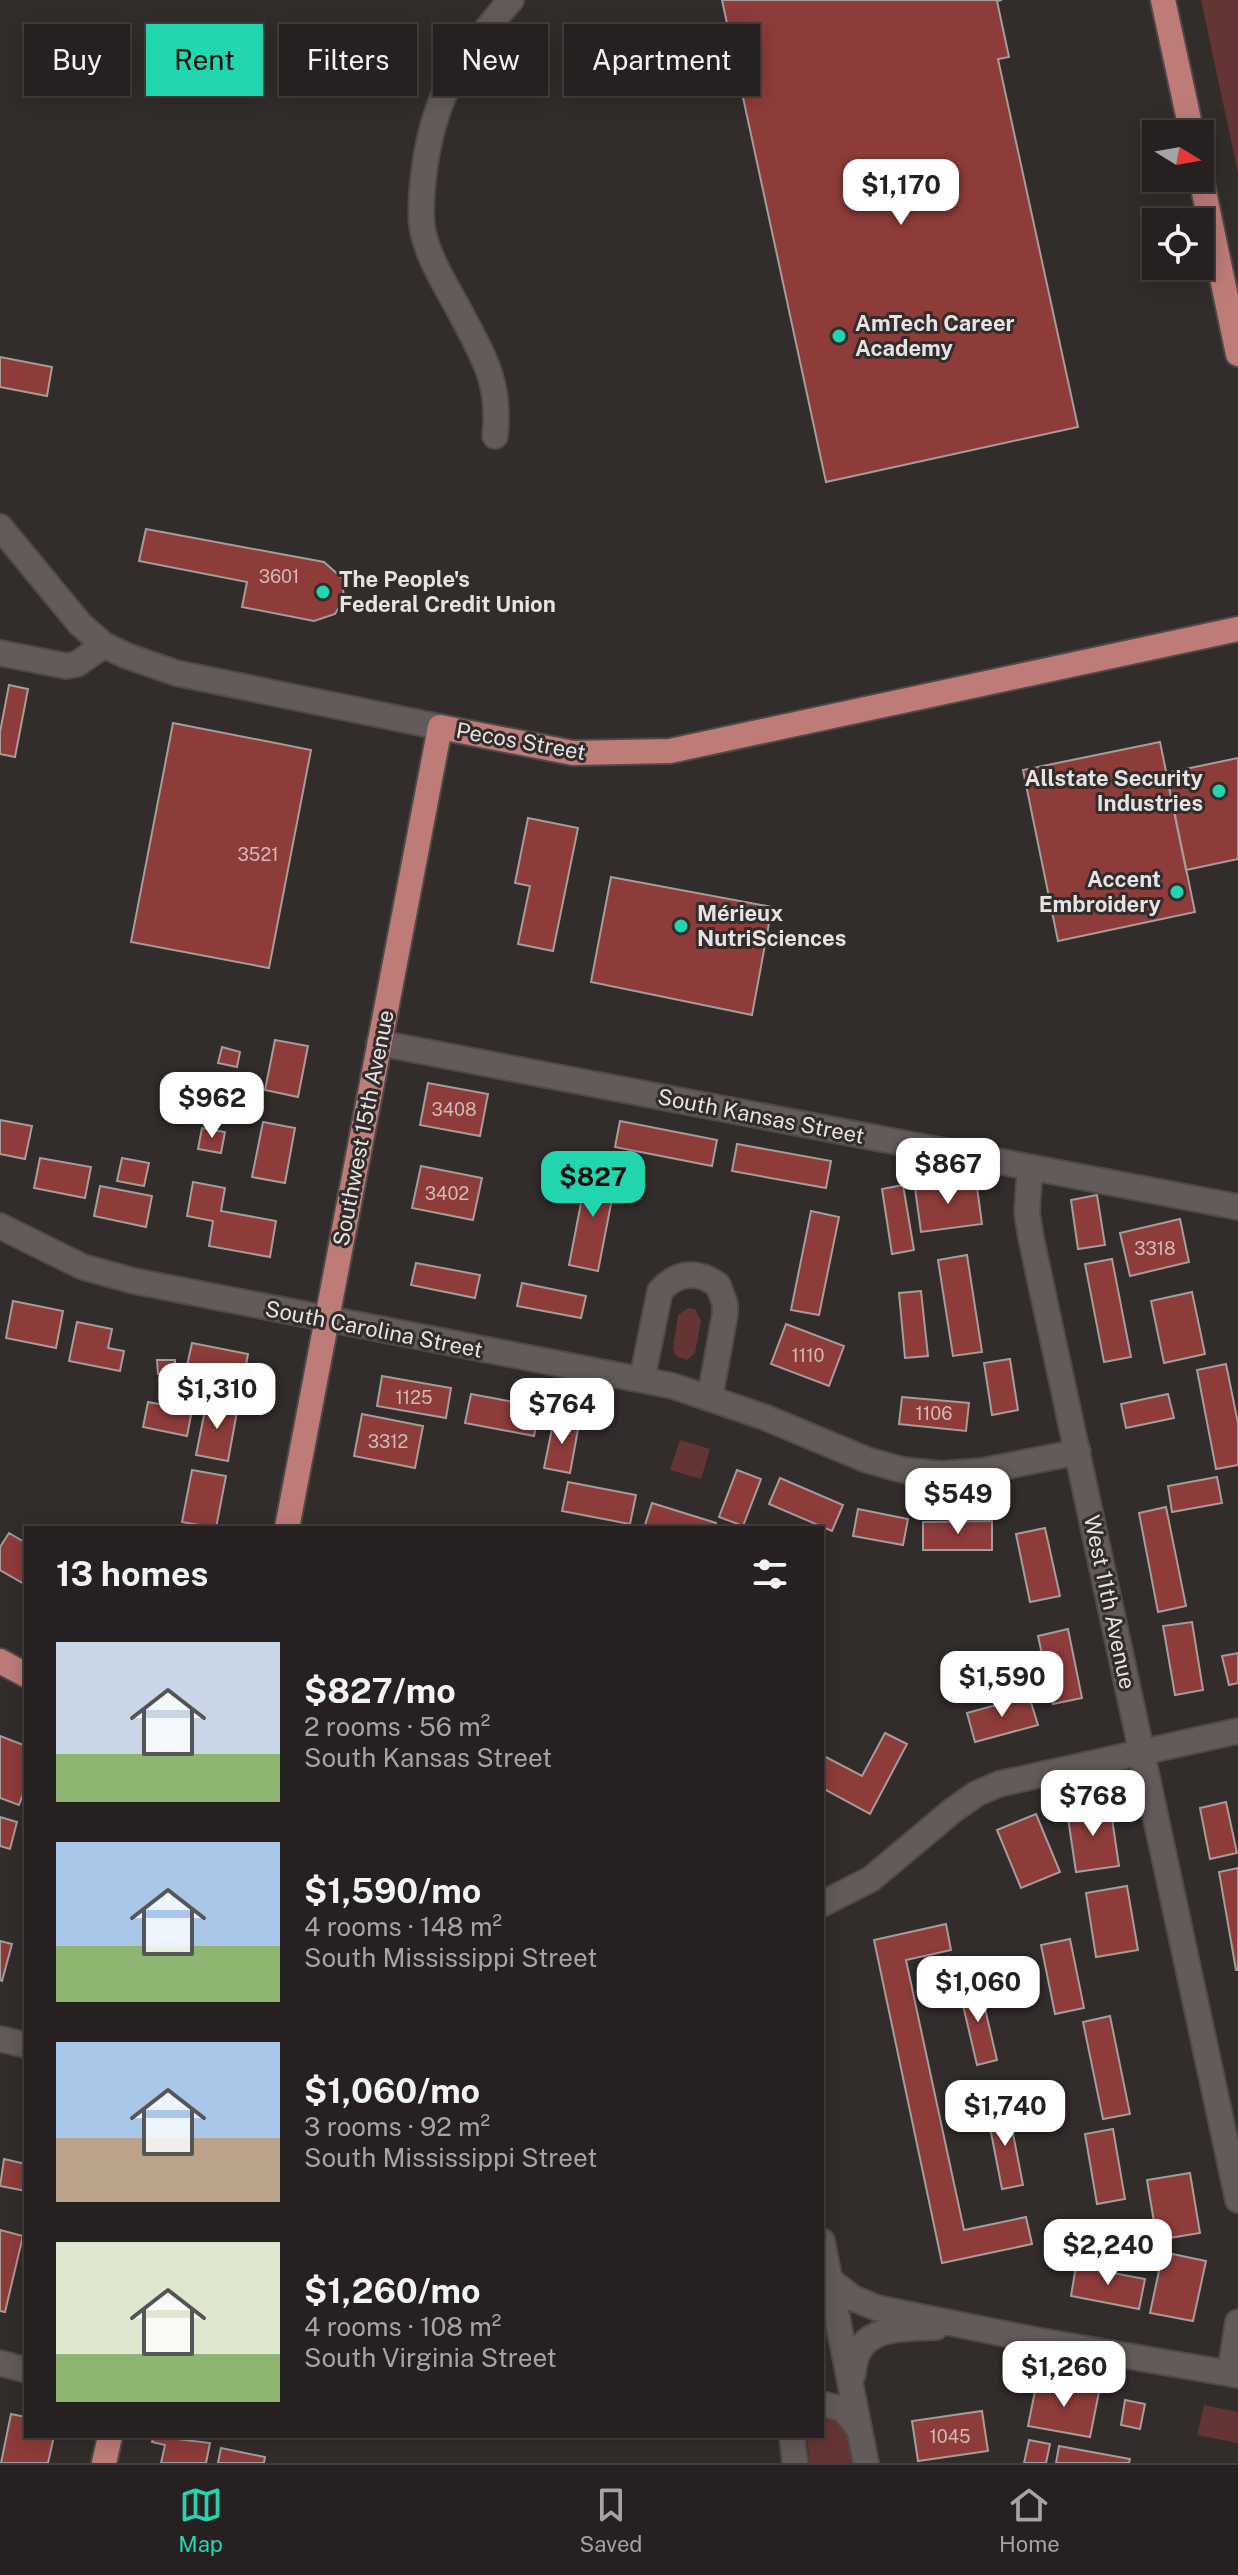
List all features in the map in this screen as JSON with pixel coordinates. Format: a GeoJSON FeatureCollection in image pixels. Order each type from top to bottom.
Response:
{"type":"FeatureCollection","features":[{"type":"Feature","properties":{"kind":"main road"},"geometry":{"type":"LineString","coordinates":[[1163,0],[1189,120]]}},
{"type":"Feature","properties":{"kind":"main road"},"geometry":{"type":"LineString","coordinates":[[1204,192],[1238,354]]}},
{"type":"Feature","properties":{"kind":"main road","name":"Pecos Street"},"geometry":{"type":"LineString","coordinates":[[440,727],[573,753],[670,751],[1238,629]]}},
{"type":"Feature","properties":{"kind":"main road","name":"Southwest 15th Avenue"},"geometry":{"type":"LineString","coordinates":[[287,1526],[440,727]]}},
{"type":"Feature","properties":{"kind":"main road"},"geometry":{"type":"LineString","coordinates":[[0,1661],[24,1674]]}},
{"type":"Feature","properties":{"kind":"main road"},"geometry":{"type":"LineString","coordinates":[[104,2463],[110,2438]]}},
{"type":"Feature","properties":{"kind":"street"},"geometry":{"type":"LineString","coordinates":[[495,436],[497,394],[492,373],[437,270],[423,233],[423,177],[440,97],[455,68],[511,0]]}},
{"type":"Feature","properties":{"kind":"street","name":"Pecos Street"},"geometry":{"type":"LineString","coordinates":[[0,527],[80,624],[104,645],[176,673],[440,727]]}},
{"type":"Feature","properties":{"kind":"street"},"geometry":{"type":"LineString","coordinates":[[0,653],[66,666],[77,664],[104,645]]}},
{"type":"Feature","properties":{"kind":"street","name":"South Kansas Street"},"geometry":{"type":"LineString","coordinates":[[379,1043],[1238,1207]]}},
{"type":"Feature","properties":{"kind":"street","name":"West 11th Avenue"},"geometry":{"type":"LineString","coordinates":[[1030,1167],[1027,1212],[1031,1238],[1238,2200]]}},
{"type":"Feature","properties":{"kind":"street","name":"South Carolina Street"},"geometry":{"type":"LineString","coordinates":[[0,1226],[83,1267],[134,1281],[642,1379],[710,1397],[867,1460],[903,1470],[941,1474],[982,1471],[1078,1452]]}},
{"type":"Feature","properties":{"kind":"street"},"geometry":{"type":"LineString","coordinates":[[642,1379],[660,1291],[670,1280],[697,1274],[718,1285],[725,1304],[710,1397]]}},
{"type":"Feature","properties":{"kind":"street"},"geometry":{"type":"LineString","coordinates":[[824,1903],[871,1879],[976,1794],[999,1784],[1238,1731]]}},
{"type":"Feature","properties":{"kind":"street"},"geometry":{"type":"LineString","coordinates":[[0,2039],[24,2045]]}},
{"type":"Feature","properties":{"kind":"street"},"geometry":{"type":"LineString","coordinates":[[824,2256],[866,2463]]}},
{"type":"Feature","properties":{"kind":"street"},"geometry":{"type":"LineString","coordinates":[[827,2278],[853,2298],[877,2308]]}},
{"type":"Feature","properties":{"kind":"street"},"geometry":{"type":"LineString","coordinates":[[824,2333],[838,2314],[855,2306],[877,2308],[1234,2374],[1238,2322]]}},
{"type":"Feature","properties":{"kind":"street"},"geometry":{"type":"LineString","coordinates":[[852,2388],[854,2358],[859,2345],[871,2336],[917,2328],[977,2328]]}},
{"type":"Feature","properties":{"kind":"street"},"geometry":{"type":"LineString","coordinates":[[0,2363],[24,2369]]}},
{"type":"Feature","properties":{"kind":"street"},"geometry":{"type":"LineString","coordinates":[[824,2404],[843,2409],[859,2429]]}},
{"type":"Feature","properties":{"kind":"shaded area"},"geometry":{"type":"Polygon","coordinates":[[[1201,0],[1238,0],[1238,173],[1201,0]]]}},
{"type":"Feature","properties":{"kind":"shaded area"},"geometry":{"type":"Polygon","coordinates":[[[688,1308],[695,1309],[701,1321],[695,1353],[687,1360],[676,1356],[673,1348],[678,1315],[688,1308]]]}},
{"type":"Feature","properties":{"kind":"shaded area"},"geometry":{"type":"Polygon","coordinates":[[[680,1440],[710,1449],[701,1479],[670,1470],[680,1440]]]}},
{"type":"Feature","properties":{"kind":"shaded area"},"geometry":{"type":"Polygon","coordinates":[[[1204,2405],[1238,2412],[1238,2443],[1197,2435],[1204,2405]]]}},
{"type":"Feature","properties":{"kind":"shaded area"},"geometry":{"type":"Polygon","coordinates":[[[824,2420],[835,2420],[847,2429],[852,2463],[809,2463],[807,2438],[824,2438],[824,2420]]]}},
{"type":"Feature","properties":{"kind":"building"},"geometry":{"type":"Polygon","coordinates":[[[722,0],[1002,0],[997,1],[1009,57],[998,59],[1078,427],[826,482],[743,96],[760,96],[760,24],[727,24],[722,0]]]}},
{"type":"Feature","properties":{"kind":"building"},"geometry":{"type":"Polygon","coordinates":[[[0,357],[52,367],[47,396],[0,387],[0,357]]]}},
{"type":"Feature","properties":{"kind":"building"},"geometry":{"type":"Polygon","coordinates":[[[146,529],[324,562],[342,578],[344,599],[335,614],[314,621],[242,607],[247,582],[139,561],[146,529]]]}},
{"type":"Feature","properties":{"kind":"building"},"geometry":{"type":"Polygon","coordinates":[[[9,685],[28,689],[15,757],[0,754],[0,732],[9,685]]]}},
{"type":"Feature","properties":{"kind":"building"},"geometry":{"type":"Polygon","coordinates":[[[173,723],[311,750],[269,968],[131,942],[173,723]]]}},
{"type":"Feature","properties":{"kind":"building"},"geometry":{"type":"Polygon","coordinates":[[[1160,742],[1195,912],[1058,941],[1023,770],[1160,742]]]}},
{"type":"Feature","properties":{"kind":"building"},"geometry":{"type":"Polygon","coordinates":[[[1238,758],[1238,859],[1186,870],[1166,773],[1238,758]]]}},
{"type":"Feature","properties":{"kind":"building"},"geometry":{"type":"Polygon","coordinates":[[[528,818],[578,828],[553,951],[518,944],[530,886],[515,883],[528,818]]]}},
{"type":"Feature","properties":{"kind":"building"},"geometry":{"type":"Polygon","coordinates":[[[611,877],[772,907],[752,1015],[591,982],[611,877]]]}},
{"type":"Feature","properties":{"kind":"building"},"geometry":{"type":"Polygon","coordinates":[[[275,1040],[308,1046],[298,1097],[265,1090],[275,1040]]]}},
{"type":"Feature","properties":{"kind":"building"},"geometry":{"type":"Polygon","coordinates":[[[222,1047],[240,1052],[237,1067],[218,1063],[222,1047]]]}},
{"type":"Feature","properties":{"kind":"building"},"geometry":{"type":"Polygon","coordinates":[[[428,1083],[488,1094],[480,1136],[420,1125],[428,1083]]]}},
{"type":"Feature","properties":{"kind":"building"},"geometry":{"type":"Polygon","coordinates":[[[0,1120],[32,1126],[25,1159],[0,1154],[0,1120]]]}},
{"type":"Feature","properties":{"kind":"building"},"geometry":{"type":"Polygon","coordinates":[[[620,1121],[717,1140],[712,1166],[615,1147],[620,1121]]]}},
{"type":"Feature","properties":{"kind":"building"},"geometry":{"type":"Polygon","coordinates":[[[263,1122],[295,1128],[285,1183],[252,1177],[263,1122]]]}},
{"type":"Feature","properties":{"kind":"building"},"geometry":{"type":"Polygon","coordinates":[[[202,1128],[225,1132],[221,1153],[198,1149],[202,1128]]]}},
{"type":"Feature","properties":{"kind":"building"},"geometry":{"type":"Polygon","coordinates":[[[737,1144],[831,1161],[826,1188],[732,1171],[737,1144]]]}},
{"type":"Feature","properties":{"kind":"building"},"geometry":{"type":"Polygon","coordinates":[[[40,1158],[91,1167],[85,1198],[34,1188],[40,1158]]]}},
{"type":"Feature","properties":{"kind":"building"},"geometry":{"type":"Polygon","coordinates":[[[122,1158],[149,1163],[144,1186],[117,1181],[122,1158]]]}},
{"type":"Feature","properties":{"kind":"building"},"geometry":{"type":"Polygon","coordinates":[[[421,1166],[482,1178],[473,1220],[412,1208],[421,1166]]]}},
{"type":"Feature","properties":{"kind":"building"},"geometry":{"type":"Polygon","coordinates":[[[588,1167],[617,1173],[598,1271],[569,1265],[588,1167]]]}},
{"type":"Feature","properties":{"kind":"building"},"geometry":{"type":"Polygon","coordinates":[[[976,1180],[982,1224],[921,1232],[915,1188],[976,1180]]]}},
{"type":"Feature","properties":{"kind":"building"},"geometry":{"type":"Polygon","coordinates":[[[193,1182],[225,1188],[221,1211],[276,1221],[270,1257],[209,1246],[213,1221],[187,1216],[193,1182]]]}},
{"type":"Feature","properties":{"kind":"building"},"geometry":{"type":"Polygon","coordinates":[[[903,1185],[914,1250],[892,1254],[882,1189],[903,1185]]]}},
{"type":"Feature","properties":{"kind":"building"},"geometry":{"type":"Polygon","coordinates":[[[100,1186],[152,1196],[146,1227],[94,1216],[100,1186]]]}},
{"type":"Feature","properties":{"kind":"building"},"geometry":{"type":"Polygon","coordinates":[[[1097,1195],[1105,1245],[1078,1249],[1071,1200],[1097,1195]]]}},
{"type":"Feature","properties":{"kind":"building"},"geometry":{"type":"Polygon","coordinates":[[[811,1211],[839,1217],[819,1315],[791,1310],[811,1211]]]}},
{"type":"Feature","properties":{"kind":"building"},"geometry":{"type":"Polygon","coordinates":[[[1180,1219],[1189,1262],[1130,1276],[1120,1233],[1180,1219]]]}},
{"type":"Feature","properties":{"kind":"building"},"geometry":{"type":"Polygon","coordinates":[[[967,1255],[982,1352],[953,1356],[938,1260],[967,1255]]]}},
{"type":"Feature","properties":{"kind":"building"},"geometry":{"type":"Polygon","coordinates":[[[1112,1259],[1131,1357],[1104,1362],[1085,1264],[1112,1259]]]}},
{"type":"Feature","properties":{"kind":"building"},"geometry":{"type":"Polygon","coordinates":[[[416,1263],[480,1275],[475,1298],[411,1285],[416,1263]]]}},
{"type":"Feature","properties":{"kind":"building"},"geometry":{"type":"Polygon","coordinates":[[[522,1283],[586,1296],[581,1318],[517,1306],[522,1283]]]}},
{"type":"Feature","properties":{"kind":"building"},"geometry":{"type":"Polygon","coordinates":[[[921,1291],[928,1356],[905,1358],[899,1293],[921,1291]]]}},
{"type":"Feature","properties":{"kind":"building"},"geometry":{"type":"Polygon","coordinates":[[[1192,1292],[1205,1354],[1164,1363],[1151,1301],[1192,1292]]]}},
{"type":"Feature","properties":{"kind":"building"},"geometry":{"type":"Polygon","coordinates":[[[13,1301],[63,1311],[56,1348],[6,1338],[13,1301]]]}},
{"type":"Feature","properties":{"kind":"building"},"geometry":{"type":"Polygon","coordinates":[[[77,1322],[112,1329],[108,1348],[124,1351],[120,1371],[69,1361],[77,1322]]]}},
{"type":"Feature","properties":{"kind":"building"},"geometry":{"type":"Polygon","coordinates":[[[786,1324],[844,1346],[829,1386],[771,1364],[786,1324]]]}},
{"type":"Feature","properties":{"kind":"building"},"geometry":{"type":"Polygon","coordinates":[[[192,1343],[248,1354],[242,1386],[185,1375],[192,1343]]]}},
{"type":"Feature","properties":{"kind":"building"},"geometry":{"type":"Polygon","coordinates":[[[1010,1359],[1018,1410],[992,1415],[984,1363],[1010,1359]]]}},
{"type":"Feature","properties":{"kind":"building"},"geometry":{"type":"Polygon","coordinates":[[[157,1360],[175,1360],[175,1373],[158,1374],[157,1360]]]}},
{"type":"Feature","properties":{"kind":"building"},"geometry":{"type":"Polygon","coordinates":[[[1226,1364],[1238,1423],[1238,1465],[1216,1469],[1197,1370],[1226,1364]]]}},
{"type":"Feature","properties":{"kind":"building"},"geometry":{"type":"Polygon","coordinates":[[[382,1376],[451,1388],[446,1418],[377,1406],[382,1376]]]}},
{"type":"Feature","properties":{"kind":"building"},"geometry":{"type":"Polygon","coordinates":[[[471,1394],[540,1407],[534,1436],[465,1423],[471,1394]]]}},
{"type":"Feature","properties":{"kind":"building"},"geometry":{"type":"Polygon","coordinates":[[[1168,1394],[1174,1418],[1126,1428],[1121,1404],[1168,1394]]]}},
{"type":"Feature","properties":{"kind":"building"},"geometry":{"type":"Polygon","coordinates":[[[902,1397],[969,1403],[966,1431],[899,1424],[902,1397]]]}},
{"type":"Feature","properties":{"kind":"building"},"geometry":{"type":"Polygon","coordinates":[[[207,1400],[238,1406],[228,1461],[196,1455],[207,1400]]]}},
{"type":"Feature","properties":{"kind":"building"},"geometry":{"type":"Polygon","coordinates":[[[148,1402],[192,1410],[187,1436],[143,1427],[148,1402]]]}},
{"type":"Feature","properties":{"kind":"building"},"geometry":{"type":"Polygon","coordinates":[[[362,1414],[423,1426],[415,1468],[354,1456],[362,1414]]]}},
{"type":"Feature","properties":{"kind":"building"},"geometry":{"type":"Polygon","coordinates":[[[554,1419],[579,1424],[570,1473],[544,1468],[554,1419]]]}},
{"type":"Feature","properties":{"kind":"building"},"geometry":{"type":"Polygon","coordinates":[[[192,1470],[226,1476],[216,1526],[182,1522],[192,1470]]]}},
{"type":"Feature","properties":{"kind":"building"},"geometry":{"type":"Polygon","coordinates":[[[737,1470],[761,1479],[743,1526],[719,1517],[737,1470]]]}},
{"type":"Feature","properties":{"kind":"building"},"geometry":{"type":"Polygon","coordinates":[[[1217,1477],[1222,1503],[1172,1512],[1168,1486],[1217,1477]]]}},
{"type":"Feature","properties":{"kind":"building"},"geometry":{"type":"Polygon","coordinates":[[[780,1478],[843,1505],[832,1531],[769,1504],[780,1478]]]}},
{"type":"Feature","properties":{"kind":"building"},"geometry":{"type":"Polygon","coordinates":[[[568,1482],[636,1495],[630,1524],[562,1511],[568,1482]]]}},
{"type":"Feature","properties":{"kind":"building"},"geometry":{"type":"Polygon","coordinates":[[[652,1503],[716,1523],[715,1526],[645,1526],[652,1503]]]}},
{"type":"Feature","properties":{"kind":"building"},"geometry":{"type":"Polygon","coordinates":[[[1166,1507],[1186,1606],[1158,1612],[1139,1513],[1166,1507]]]}},
{"type":"Feature","properties":{"kind":"building"},"geometry":{"type":"Polygon","coordinates":[[[858,1509],[908,1519],[903,1545],[853,1536],[858,1509]]]}},
{"type":"Feature","properties":{"kind":"building"},"geometry":{"type":"Polygon","coordinates":[[[992,1521],[992,1550],[923,1550],[923,1522],[992,1521]]]}},
{"type":"Feature","properties":{"kind":"building"},"geometry":{"type":"Polygon","coordinates":[[[1045,1528],[1060,1596],[1030,1602],[1016,1534],[1045,1528]]]}},
{"type":"Feature","properties":{"kind":"building"},"geometry":{"type":"Polygon","coordinates":[[[9,1533],[24,1542],[24,1584],[0,1570],[0,1547],[9,1533]]]}},
{"type":"Feature","properties":{"kind":"building"},"geometry":{"type":"Polygon","coordinates":[[[1192,1622],[1203,1690],[1175,1695],[1163,1626],[1192,1622]]]}},
{"type":"Feature","properties":{"kind":"building"},"geometry":{"type":"Polygon","coordinates":[[[1068,1629],[1082,1698],[1053,1704],[1038,1636],[1068,1629]]]}},
{"type":"Feature","properties":{"kind":"building"},"geometry":{"type":"Polygon","coordinates":[[[1238,1653],[1238,1683],[1229,1685],[1222,1656],[1238,1653]]]}},
{"type":"Feature","properties":{"kind":"building"},"geometry":{"type":"Polygon","coordinates":[[[1029,1696],[1038,1725],[975,1742],[967,1713],[1029,1696]]]}},
{"type":"Feature","properties":{"kind":"building"},"geometry":{"type":"Polygon","coordinates":[[[885,1733],[907,1744],[870,1814],[824,1789],[824,1756],[862,1776],[885,1733]]]}},
{"type":"Feature","properties":{"kind":"building"},"geometry":{"type":"Polygon","coordinates":[[[0,1736],[24,1745],[24,1791],[19,1805],[0,1798],[0,1736]]]}},
{"type":"Feature","properties":{"kind":"building"},"geometry":{"type":"Polygon","coordinates":[[[1226,1802],[1237,1853],[1210,1859],[1200,1808],[1226,1802]]]}},
{"type":"Feature","properties":{"kind":"building"},"geometry":{"type":"Polygon","coordinates":[[[1110,1805],[1119,1866],[1076,1872],[1067,1811],[1110,1805]]]}},
{"type":"Feature","properties":{"kind":"building"},"geometry":{"type":"Polygon","coordinates":[[[1036,1814],[1060,1872],[1021,1888],[997,1830],[1036,1814]]]}},
{"type":"Feature","properties":{"kind":"building"},"geometry":{"type":"Polygon","coordinates":[[[0,1817],[17,1822],[10,1849],[0,1846],[0,1817]]]}},
{"type":"Feature","properties":{"kind":"building"},"geometry":{"type":"Polygon","coordinates":[[[1238,1868],[1238,1970],[1236,1970],[1219,1872],[1238,1868]]]}},
{"type":"Feature","properties":{"kind":"building"},"geometry":{"type":"Polygon","coordinates":[[[1127,1886],[1138,1950],[1096,1957],[1086,1893],[1127,1886]]]}},
{"type":"Feature","properties":{"kind":"building"},"geometry":{"type":"Polygon","coordinates":[[[946,1924],[951,1950],[906,1960],[964,2230],[1026,2217],[1032,2244],[942,2263],[874,1940],[946,1924]]]}},
{"type":"Feature","properties":{"kind":"building"},"geometry":{"type":"Polygon","coordinates":[[[1070,1939],[1084,2008],[1055,2014],[1041,1945],[1070,1939]]]}},
{"type":"Feature","properties":{"kind":"building"},"geometry":{"type":"Polygon","coordinates":[[[0,1941],[12,1944],[2,1981],[0,1980],[0,1941]]]}},
{"type":"Feature","properties":{"kind":"building"},"geometry":{"type":"Polygon","coordinates":[[[979,1983],[997,2060],[977,2065],[959,1988],[979,1983]]]}},
{"type":"Feature","properties":{"kind":"building"},"geometry":{"type":"Polygon","coordinates":[[[1110,2016],[1130,2114],[1103,2119],[1083,2022],[1110,2016]]]}},
{"type":"Feature","properties":{"kind":"building"},"geometry":{"type":"Polygon","coordinates":[[[1008,2108],[1023,2185],[1002,2189],[987,2112],[1008,2108]]]}},
{"type":"Feature","properties":{"kind":"building"},"geometry":{"type":"Polygon","coordinates":[[[1113,2129],[1125,2199],[1097,2204],[1085,2134],[1113,2129]]]}},
{"type":"Feature","properties":{"kind":"building"},"geometry":{"type":"Polygon","coordinates":[[[4,2159],[24,2164],[24,2191],[0,2186],[4,2159]]]}},
{"type":"Feature","properties":{"kind":"building"},"geometry":{"type":"Polygon","coordinates":[[[1190,2173],[1200,2233],[1157,2240],[1147,2180],[1190,2173]]]}},
{"type":"Feature","properties":{"kind":"building"},"geometry":{"type":"Polygon","coordinates":[[[0,2230],[23,2236],[5,2312],[0,2311],[0,2230]]]}},
{"type":"Feature","properties":{"kind":"building"},"geometry":{"type":"Polygon","coordinates":[[[1163,2252],[1206,2261],[1193,2321],[1150,2313],[1163,2252]]]}},
{"type":"Feature","properties":{"kind":"building"},"geometry":{"type":"Polygon","coordinates":[[[1076,2266],[1145,2279],[1139,2309],[1071,2296],[1076,2266]]]}},
{"type":"Feature","properties":{"kind":"building"},"geometry":{"type":"Polygon","coordinates":[[[1037,2381],[1099,2392],[1090,2437],[1028,2426],[1037,2381]]]}},
{"type":"Feature","properties":{"kind":"building"},"geometry":{"type":"Polygon","coordinates":[[[1125,2400],[1145,2404],[1140,2429],[1121,2425],[1125,2400]]]}},
{"type":"Feature","properties":{"kind":"building"},"geometry":{"type":"Polygon","coordinates":[[[982,2411],[988,2451],[918,2461],[912,2421],[982,2411]]]}},
{"type":"Feature","properties":{"kind":"building"},"geometry":{"type":"Polygon","coordinates":[[[11,2414],[24,2417],[24,2438],[54,2438],[48,2463],[1,2463],[11,2414]]]}},
{"type":"Feature","properties":{"kind":"building"},"geometry":{"type":"Polygon","coordinates":[[[153,2438],[169,2438],[210,2443],[206,2463],[161,2463],[165,2445],[152,2442],[153,2438]]]}},
{"type":"Feature","properties":{"kind":"building"},"geometry":{"type":"Polygon","coordinates":[[[1029,2440],[1050,2444],[1046,2463],[1024,2463],[1029,2440]]]}},
{"type":"Feature","properties":{"kind":"building"},"geometry":{"type":"Polygon","coordinates":[[[1059,2446],[1130,2459],[1129,2463],[1056,2463],[1059,2446]]]}},
{"type":"Feature","properties":{"kind":"building"},"geometry":{"type":"Polygon","coordinates":[[[221,2448],[265,2457],[264,2463],[218,2463],[221,2448]]]}},
{"type":"Feature","properties":{"kind":"place","name":"AmTech Career Academy"},"geometry":{"type":"Point","coordinates":[839,336]}},
{"type":"Feature","properties":{"kind":"place","name":"The People's Federal Credit Union"},"geometry":{"type":"Point","coordinates":[323,592]}},
{"type":"Feature","properties":{"kind":"place","name":"Allstate Security Industries"},"geometry":{"type":"Point","coordinates":[1219,791]}},
{"type":"Feature","properties":{"kind":"place","name":"Accent Embroidery"},"geometry":{"type":"Point","coordinates":[1177,892]}},
{"type":"Feature","properties":{"kind":"place","name":"Mérieux NutriSciences"},"geometry":{"type":"Point","coordinates":[681,926]}}]}
